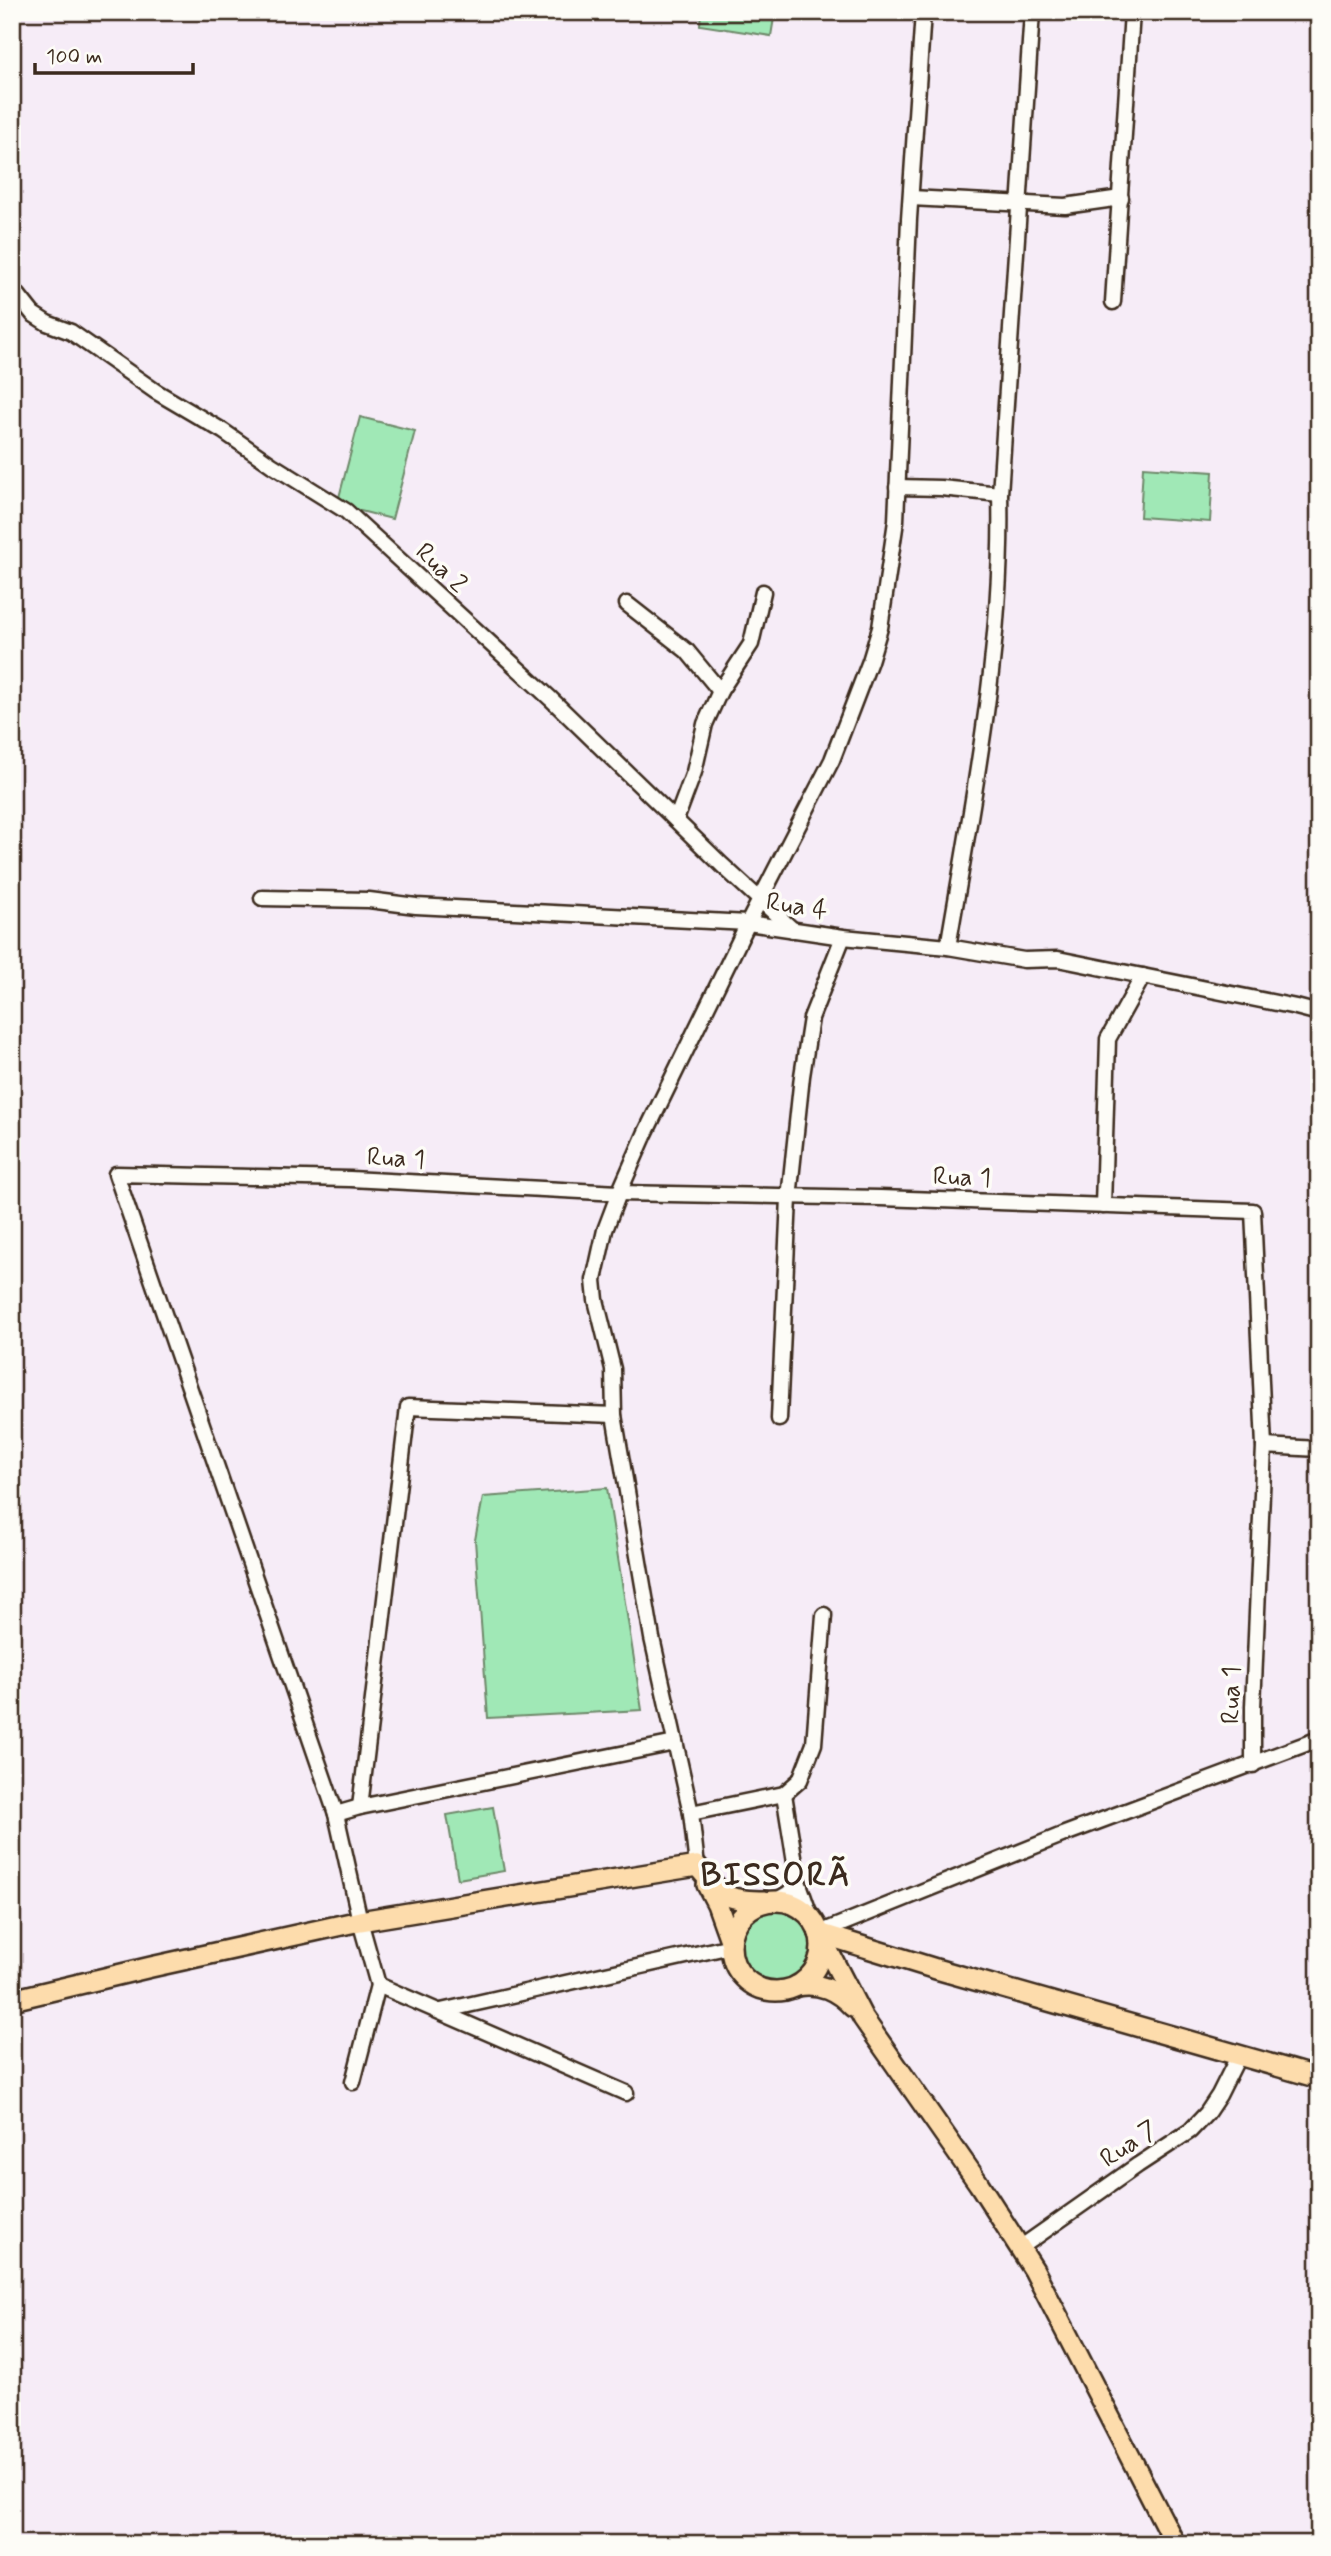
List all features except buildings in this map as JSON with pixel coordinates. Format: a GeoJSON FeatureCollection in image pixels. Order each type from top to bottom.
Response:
{"type":"FeatureCollection","features":[{"type":"Feature","properties":{"kind":"main road"},"geometry":{"type":"LineString","coordinates":[[697,1866],[722,1894],[731,1899],[772,1901],[799,1907],[815,1925],[863,2018]]}},
{"type":"Feature","properties":{"kind":"main road"},"geometry":{"type":"LineString","coordinates":[[12,2000],[360,1921],[697,1866]]}},
{"type":"Feature","properties":{"kind":"main road"},"geometry":{"type":"LineString","coordinates":[[697,1866],[717,1904],[737,1969],[752,1984],[771,1991],[814,1984],[833,1990],[849,2002],[863,2018],[979,2184],[1034,2270],[1175,2544]]}},
{"type":"Feature","properties":{"kind":"main road"},"geometry":{"type":"LineString","coordinates":[[731,1945],[735,1927],[741,1917],[755,1906],[772,1901]]}},
{"type":"Feature","properties":{"kind":"main road"},"geometry":{"type":"LineString","coordinates":[[797,1986],[810,1976],[819,1962],[821,1943],[815,1925]]}},
{"type":"Feature","properties":{"kind":"main road"},"geometry":{"type":"LineString","coordinates":[[815,1925],[936,1969],[1319,2078]]}},
{"type":"Feature","properties":{"kind":"street"},"geometry":{"type":"LineString","coordinates":[[697,1866],[691,1813],[652,1638],[614,1415],[613,1369],[596,1300],[594,1280],[605,1230],[619,1193],[760,898],[832,760],[880,628],[890,567],[897,487],[923,12]]}},
{"type":"Feature","properties":{"kind":"street"},"geometry":{"type":"LineString","coordinates":[[948,947],[986,716],[1002,544],[1000,494],[1032,12]]}},
{"type":"Feature","properties":{"kind":"street"},"geometry":{"type":"LineString","coordinates":[[1113,302],[1132,12]]}},
{"type":"Feature","properties":{"kind":"street"},"geometry":{"type":"LineString","coordinates":[[911,198],[1065,206],[1121,198]]}},
{"type":"Feature","properties":{"kind":"street","name":"Rua 2"},"geometry":{"type":"LineString","coordinates":[[18,295],[33,314],[47,323],[71,332],[155,391],[223,431],[346,511],[551,699],[793,930]]}},
{"type":"Feature","properties":{"kind":"street"},"geometry":{"type":"LineString","coordinates":[[897,487],[1000,494]]}},
{"type":"Feature","properties":{"kind":"street"},"geometry":{"type":"LineString","coordinates":[[676,820],[694,772],[705,724],[720,691],[751,644],[763,592]]}},
{"type":"Feature","properties":{"kind":"street"},"geometry":{"type":"LineString","coordinates":[[627,604],[687,651],[720,691]]}},
{"type":"Feature","properties":{"kind":"street","name":"Rua 4"},"geometry":{"type":"LineString","coordinates":[[262,898],[369,900],[416,906],[748,923],[843,937],[948,947],[1024,960],[1058,959],[1319,1013]]}},
{"type":"Feature","properties":{"kind":"street"},"geometry":{"type":"LineString","coordinates":[[779,1419],[789,1198],[811,1018],[843,937]]}},
{"type":"Feature","properties":{"kind":"street"},"geometry":{"type":"LineString","coordinates":[[1103,1206],[1108,1039],[1143,976]]}},
{"type":"Feature","properties":{"kind":"street","name":"Rua 1"},"geometry":{"type":"LineString","coordinates":[[336,1814],[116,1174],[350,1179],[619,1193],[1253,1211],[1264,1446],[1253,1765]]}},
{"type":"Feature","properties":{"kind":"street"},"geometry":{"type":"LineString","coordinates":[[360,1807],[408,1407],[614,1415]]}},
{"type":"Feature","properties":{"kind":"street"},"geometry":{"type":"LineString","coordinates":[[1264,1446],[1319,1449]]}},
{"type":"Feature","properties":{"kind":"street"},"geometry":{"type":"LineString","coordinates":[[691,1813],[784,1794],[800,1780],[814,1744],[824,1615]]}},
{"type":"Feature","properties":{"kind":"street"},"geometry":{"type":"LineString","coordinates":[[784,1794],[798,1881],[815,1925],[1319,1739]]}},
{"type":"Feature","properties":{"kind":"street"},"geometry":{"type":"LineString","coordinates":[[353,2082],[378,1985],[360,1921],[336,1814],[676,1743]]}},
{"type":"Feature","properties":{"kind":"street"},"geometry":{"type":"LineString","coordinates":[[772,1901],[789,1893],[798,1881]]}},
{"type":"Feature","properties":{"kind":"street"},"geometry":{"type":"LineString","coordinates":[[441,2011],[731,1945]]}},
{"type":"Feature","properties":{"kind":"street"},"geometry":{"type":"LineString","coordinates":[[378,1985],[626,2093]]}},
{"type":"Feature","properties":{"kind":"street","name":"Rua 7"},"geometry":{"type":"LineString","coordinates":[[1020,2248],[1190,2132],[1213,2104],[1239,2055]]}},
{"type":"Feature","properties":{"kind":"green space"},"geometry":{"type":"Polygon","coordinates":[[[701,12],[775,12],[771,36],[700,25],[701,12]]]}},
{"type":"Feature","properties":{"kind":"green space"},"geometry":{"type":"Polygon","coordinates":[[[360,417],[415,431],[392,519],[337,505],[360,417]]]}},
{"type":"Feature","properties":{"kind":"green space"},"geometry":{"type":"Polygon","coordinates":[[[1143,467],[1213,472],[1210,522],[1140,517],[1143,467]]]}},
{"type":"Feature","properties":{"kind":"green space"},"geometry":{"type":"Polygon","coordinates":[[[607,1488],[642,1710],[488,1718],[475,1540],[483,1497],[607,1488]]]}},
{"type":"Feature","properties":{"kind":"green space"},"geometry":{"type":"Polygon","coordinates":[[[493,1807],[504,1871],[458,1879],[447,1815],[493,1807]]]}},
{"type":"Feature","properties":{"kind":"green space"},"geometry":{"type":"Polygon","coordinates":[[[776,1909],[790,1912],[802,1920],[810,1932],[813,1946],[810,1960],[802,1972],[790,1980],[776,1983],[762,1980],[750,1972],[742,1960],[739,1946],[742,1932],[750,1920],[762,1912],[776,1909]]]}},
{"type":"Feature","properties":{"kind":"district","name":"BISSORÃ"},"geometry":{"type":"Point","coordinates":[776,1873]}}]}
